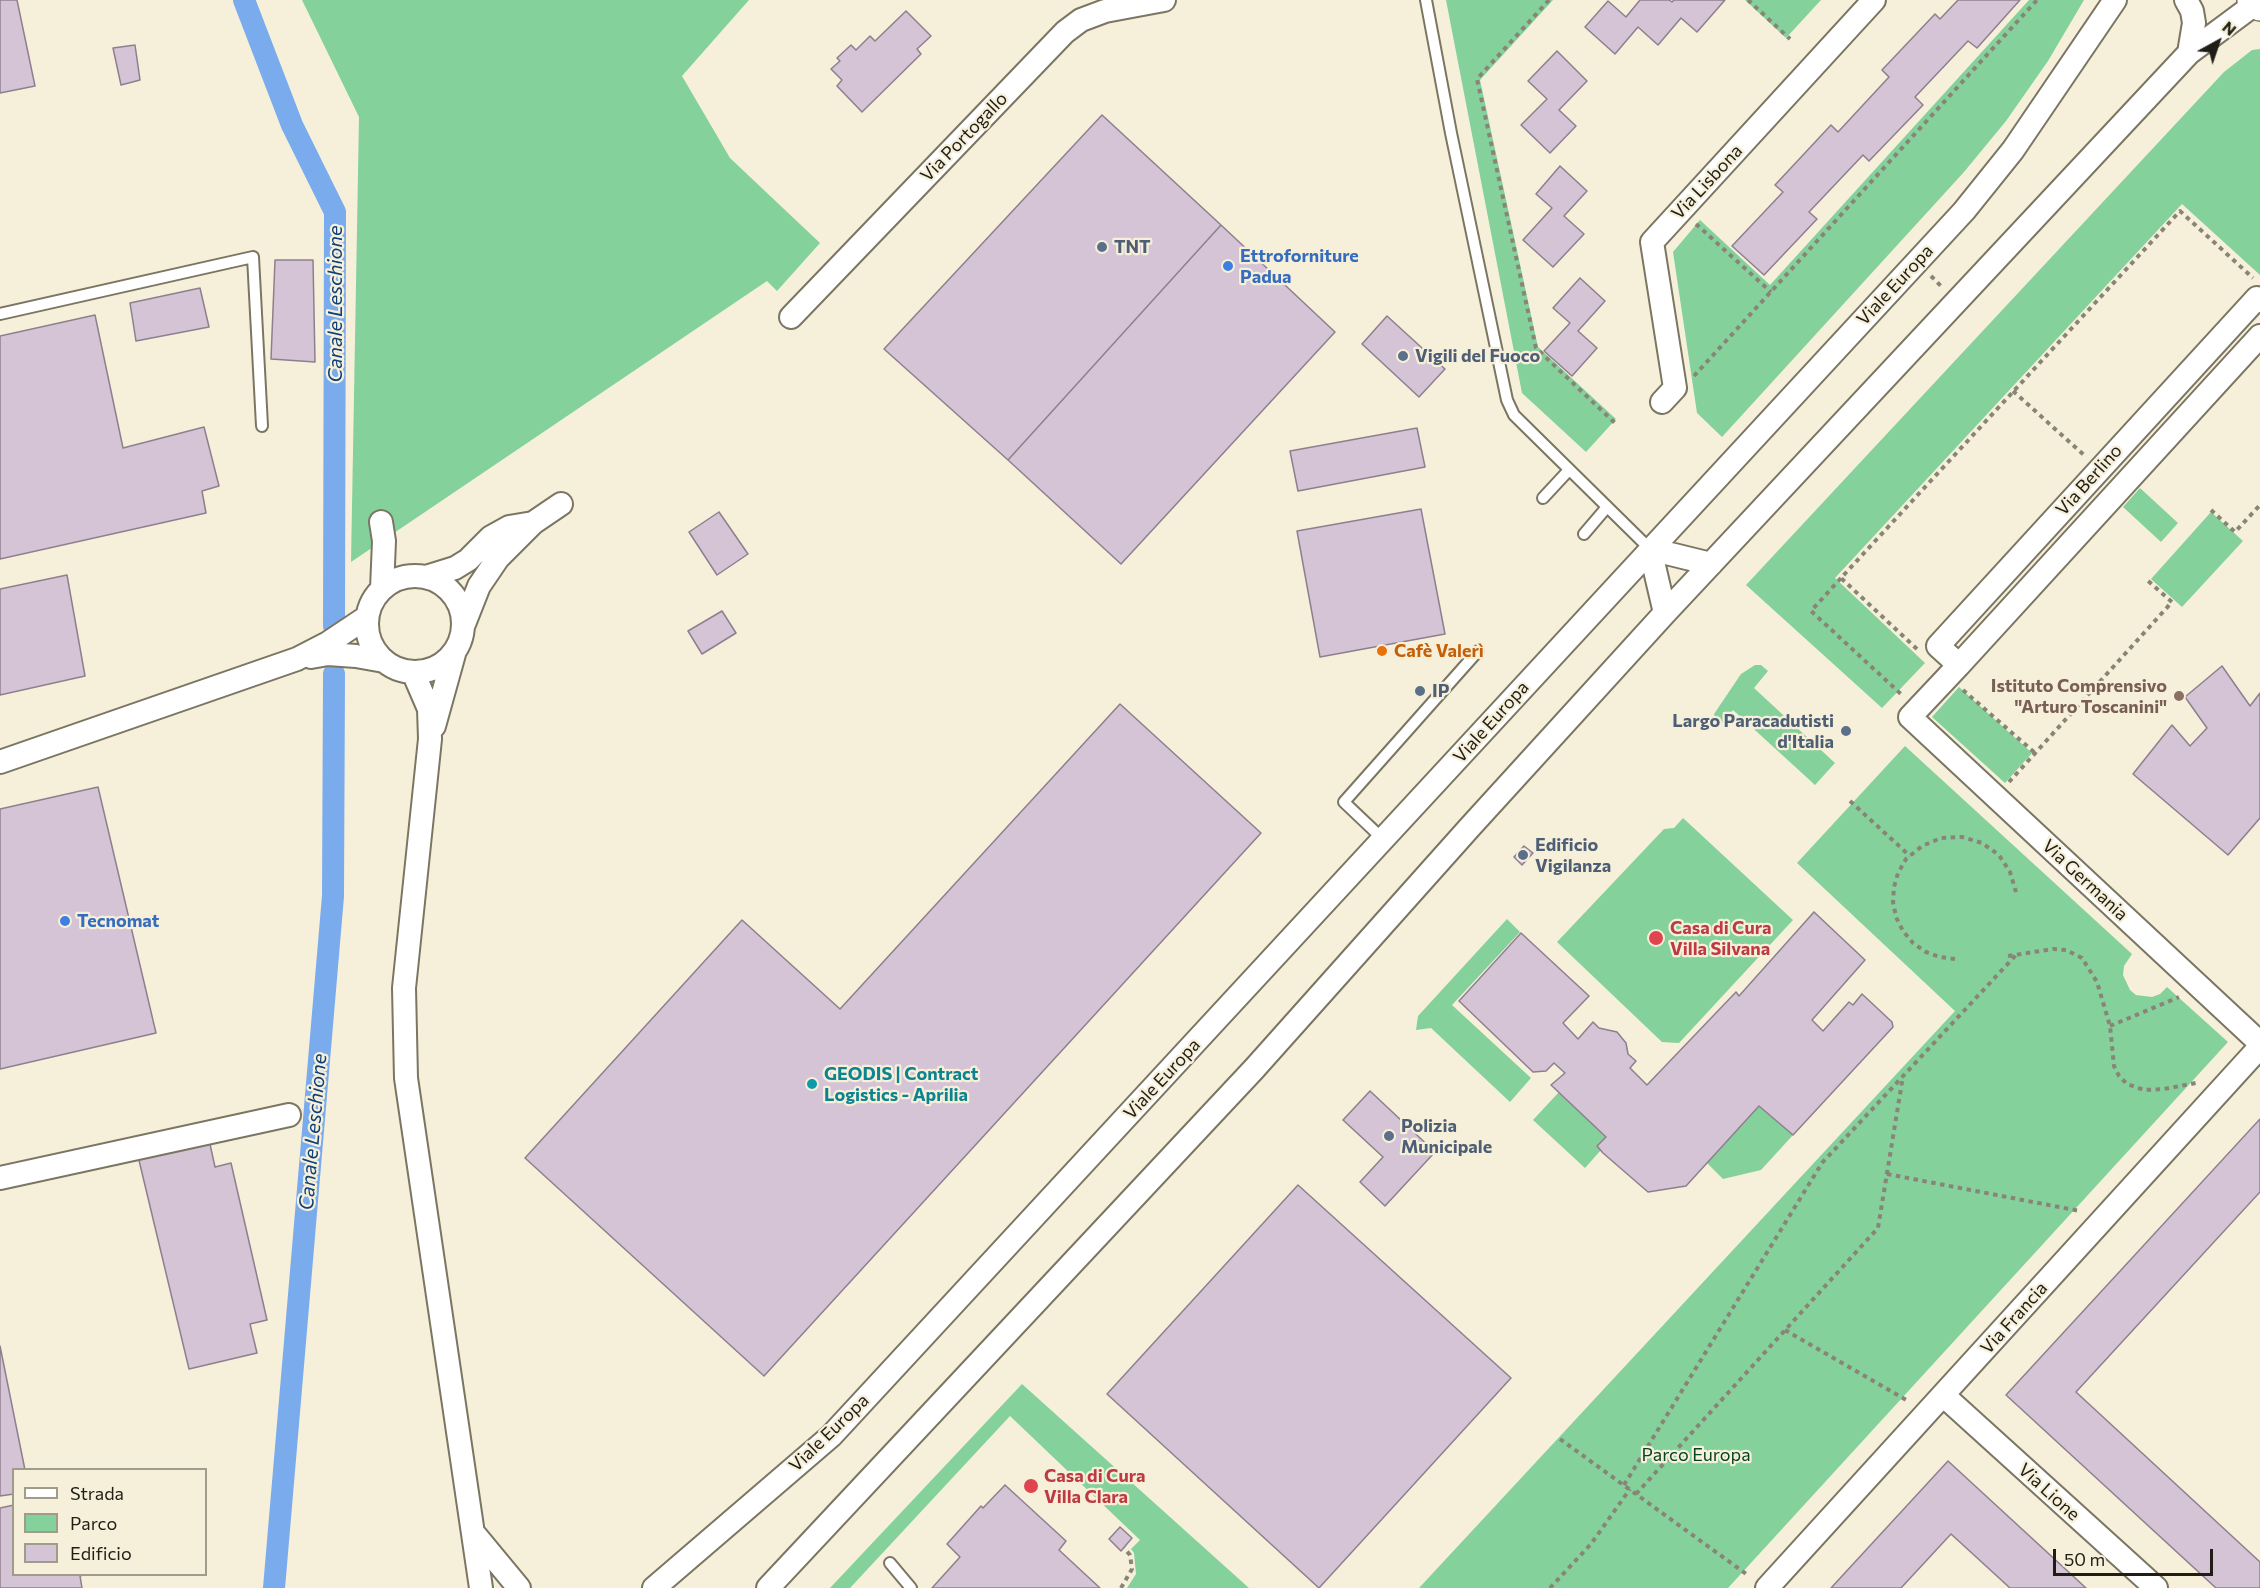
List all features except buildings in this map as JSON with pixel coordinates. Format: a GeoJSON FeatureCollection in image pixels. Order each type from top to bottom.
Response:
{"type":"FeatureCollection","features":[{"type":"Feature","properties":{"kind":"street","name":"Via Portogallo"},"geometry":{"type":"LineString","coordinates":[[790,317],[1065,32],[1081,20],[1105,10],[1164,0]]}},
{"type":"Feature","properties":{"kind":"street","name":"Via Lisbona"},"geometry":{"type":"LineString","coordinates":[[1662,402],[1675,388],[1652,242],[1874,0]]}},
{"type":"Feature","properties":{"kind":"street","name":"Viale Europa"},"geometry":{"type":"LineString","coordinates":[[654,1588],[831,1436],[1988,184],[2036,118],[2115,0]]}},
{"type":"Feature","properties":{"kind":"street"},"geometry":{"type":"LineString","coordinates":[[2186,0],[2192,11],[2194,23],[2189,53]]}},
{"type":"Feature","properties":{"kind":"street"},"geometry":{"type":"LineString","coordinates":[[768,1588],[1254,1069],[1665,613],[2189,53],[2257,3]]}},
{"type":"Feature","properties":{"kind":"street","name":"Via Berlino"},"geometry":{"type":"LineString","coordinates":[[1958,675],[1938,646],[2257,298],[2258,290]]}},
{"type":"Feature","properties":{"kind":"street","name":"Via Berlino"},"geometry":{"type":"LineString","coordinates":[[1910,717],[1958,675],[2260,336]]}},
{"type":"Feature","properties":{"kind":"street"},"geometry":{"type":"LineString","coordinates":[[430,739],[454,654],[478,586],[498,558],[533,523],[561,504]]}},
{"type":"Feature","properties":{"kind":"street"},"geometry":{"type":"LineString","coordinates":[[384,661],[374,648],[368,633],[368,617],[372,602],[382,590],[395,580],[455,568],[468,560],[491,537],[509,527],[533,523]]}},
{"type":"Feature","properties":{"kind":"street"},"geometry":{"type":"LineString","coordinates":[[382,590],[382,532],[418,577],[441,583],[453,594],[461,608],[464,624]]}},
{"type":"Feature","properties":{"kind":"street"},"geometry":{"type":"LineString","coordinates":[[1665,613],[1650,549],[1711,564]]}},
{"type":"Feature","properties":{"kind":"street"},"geometry":{"type":"LineString","coordinates":[[0,762],[297,659],[336,639],[368,617]]}},
{"type":"Feature","properties":{"kind":"street"},"geometry":{"type":"LineString","coordinates":[[297,659],[328,654],[356,656],[384,661],[398,669],[413,672],[429,670],[443,664],[454,654]]}},
{"type":"Feature","properties":{"kind":"street"},"geometry":{"type":"LineString","coordinates":[[413,672],[429,709],[430,739],[404,988],[406,1078],[481,1588]]}},
{"type":"Feature","properties":{"kind":"street","name":"Via Germania"},"geometry":{"type":"LineString","coordinates":[[1910,717],[2260,1045]]}},
{"type":"Feature","properties":{"kind":"street","name":"Via Francia"},"geometry":{"type":"LineString","coordinates":[[1758,1582],[1943,1395],[2260,1045]]}},
{"type":"Feature","properties":{"kind":"street"},"geometry":{"type":"LineString","coordinates":[[0,1178],[289,1115]]}},
{"type":"Feature","properties":{"kind":"street","name":"Via Lione"},"geometry":{"type":"LineString","coordinates":[[1943,1395],[2156,1588]]}},
{"type":"Feature","properties":{"kind":"street"},"geometry":{"type":"LineString","coordinates":[[474,1534],[519,1588]]}},
{"type":"Feature","properties":{"kind":"lane"},"geometry":{"type":"LineString","coordinates":[[1426,0],[1451,133],[1507,400],[1514,415],[1650,549]]}},
{"type":"Feature","properties":{"kind":"lane"},"geometry":{"type":"LineString","coordinates":[[0,314],[253,257],[262,426]]}},
{"type":"Feature","properties":{"kind":"lane"},"geometry":{"type":"LineString","coordinates":[[1543,498],[1569,470]]}},
{"type":"Feature","properties":{"kind":"lane"},"geometry":{"type":"LineString","coordinates":[[1584,534],[1607,507]]}},
{"type":"Feature","properties":{"kind":"lane"},"geometry":{"type":"LineString","coordinates":[[1384,840],[1344,802],[1478,651]]}},
{"type":"Feature","properties":{"kind":"lane"},"geometry":{"type":"LineString","coordinates":[[890,1563],[911,1588]]}},
{"type":"Feature","properties":{"kind":"path"},"geometry":{"type":"LineString","coordinates":[[1540,0],[1545,5]]}},
{"type":"Feature","properties":{"kind":"path"},"geometry":{"type":"LineString","coordinates":[[1549,0],[1477,79],[1536,348],[1617,425]]}},
{"type":"Feature","properties":{"kind":"path"},"geometry":{"type":"LineString","coordinates":[[1748,0],[1790,39]]}},
{"type":"Feature","properties":{"kind":"path"},"geometry":{"type":"LineString","coordinates":[[1688,382],[2037,0]]}},
{"type":"Feature","properties":{"kind":"path"},"geometry":{"type":"LineString","coordinates":[[1902,695],[1811,611],[2180,211],[2258,290]]}},
{"type":"Feature","properties":{"kind":"path"},"geometry":{"type":"LineString","coordinates":[[1693,222],[1771,292]]}},
{"type":"Feature","properties":{"kind":"path"},"geometry":{"type":"LineString","coordinates":[[1928,274],[1946,291]]}},
{"type":"Feature","properties":{"kind":"path"},"geometry":{"type":"LineString","coordinates":[[2013,391],[2091,461]]}},
{"type":"Feature","properties":{"kind":"path"},"geometry":{"type":"LineString","coordinates":[[2211,510],[2235,532],[2260,505]]}},
{"type":"Feature","properties":{"kind":"path"},"geometry":{"type":"LineString","coordinates":[[1841,578],[1918,649]]}},
{"type":"Feature","properties":{"kind":"path"},"geometry":{"type":"LineString","coordinates":[[2004,786],[2172,602],[2147,580]]}},
{"type":"Feature","properties":{"kind":"path"},"geometry":{"type":"LineString","coordinates":[[1958,675],[2035,753]]}},
{"type":"Feature","properties":{"kind":"path"},"geometry":{"type":"LineString","coordinates":[[1850,801],[1910,856]]}},
{"type":"Feature","properties":{"kind":"path"},"geometry":{"type":"LineString","coordinates":[[1955,959],[1926,952],[1913,943],[1896,918],[1893,902],[1894,887],[1898,873],[1910,856],[1922,846],[1941,838],[1962,837],[1982,843],[1999,855],[2010,872],[2016,892]]}},
{"type":"Feature","properties":{"kind":"path"},"geometry":{"type":"LineString","coordinates":[[2008,956],[2066,950],[2082,958],[2097,982],[2110,1026],[2114,1066],[2119,1076],[2127,1084],[2144,1090],[2196,1083]]}},
{"type":"Feature","properties":{"kind":"path"},"geometry":{"type":"LineString","coordinates":[[1624,1485],[1822,1163],[2016,955]]}},
{"type":"Feature","properties":{"kind":"path"},"geometry":{"type":"LineString","coordinates":[[2110,1026],[2183,995]]}},
{"type":"Feature","properties":{"kind":"path"},"geometry":{"type":"LineString","coordinates":[[1636,1494],[1878,1228],[1904,1076]]}},
{"type":"Feature","properties":{"kind":"path"},"geometry":{"type":"LineString","coordinates":[[1887,1174],[2080,1211]]}},
{"type":"Feature","properties":{"kind":"path"},"geometry":{"type":"LineString","coordinates":[[1785,1329],[1908,1401]]}},
{"type":"Feature","properties":{"kind":"path"},"geometry":{"type":"LineString","coordinates":[[1560,1439],[1758,1582]]}},
{"type":"Feature","properties":{"kind":"path"},"geometry":{"type":"LineString","coordinates":[[1550,1588],[1591,1544],[1630,1489]]}},
{"type":"Feature","properties":{"kind":"path"},"geometry":{"type":"LineString","coordinates":[[1121,1588],[1132,1569],[1130,1556],[1124,1548]]}},
{"type":"Feature","properties":{"kind":"green space"},"geometry":{"type":"Polygon","coordinates":[[[302,0],[749,0],[682,76],[730,158],[820,243],[777,291],[767,281],[351,562],[359,117],[302,0]]]}},
{"type":"Feature","properties":{"kind":"green space"},"geometry":{"type":"Polygon","coordinates":[[[1446,0],[1553,0],[1480,80],[1538,347],[1616,419],[1586,452],[1522,393],[1446,0]]]}},
{"type":"Feature","properties":{"kind":"green space"},"geometry":{"type":"Polygon","coordinates":[[[1745,0],[1821,0],[1786,38],[1745,0]]]}},
{"type":"Feature","properties":{"kind":"green space"},"geometry":{"type":"Polygon","coordinates":[[[2029,0],[2084,0],[2048,61],[2006,121],[1964,172],[1722,437],[1697,413],[1673,252],[1700,220],[1770,285],[2029,0]]]}},
{"type":"Feature","properties":{"kind":"green space"},"geometry":{"type":"Polygon","coordinates":[[[2260,49],[2260,275],[2182,204],[1835,578],[1925,663],[1882,708],[1746,585],[2224,72],[2252,50],[2260,49]]]}},
{"type":"Feature","properties":{"kind":"green space"},"geometry":{"type":"Polygon","coordinates":[[[2140,488],[2178,523],[2161,542],[2123,507],[2140,488]]]}},
{"type":"Feature","properties":{"kind":"green space"},"geometry":{"type":"Polygon","coordinates":[[[2211,512],[2243,541],[2182,607],[2151,579],[2211,512]]]}},
{"type":"Feature","properties":{"kind":"green space"},"geometry":{"type":"Polygon","coordinates":[[[1755,665],[1761,665],[1768,671],[1754,688],[1835,763],[1815,785],[1733,710],[1720,725],[1715,722],[1714,714],[1741,674],[1755,665]]]}},
{"type":"Feature","properties":{"kind":"green space"},"geometry":{"type":"Polygon","coordinates":[[[1959,687],[2032,753],[2005,783],[1932,717],[1959,687]]]}},
{"type":"Feature","properties":{"kind":"green space","name":"Parco Europa"},"geometry":{"type":"Polygon","coordinates":[[[1905,746],[2132,954],[2124,966],[2123,975],[2130,990],[2136,995],[2152,997],[2160,994],[2167,987],[2228,1042],[1728,1588],[1419,1588],[1955,1011],[1797,863],[1905,746]]]}},
{"type":"Feature","properties":{"kind":"green space"},"geometry":{"type":"Polygon","coordinates":[[[1683,818],[1793,920],[1679,1043],[1662,1042],[1557,942],[1664,829],[1674,828],[1683,818]]]}},
{"type":"Feature","properties":{"kind":"green space"},"geometry":{"type":"Polygon","coordinates":[[[1507,919],[1520,932],[1452,1005],[1531,1078],[1510,1102],[1431,1028],[1416,1030],[1418,1016],[1507,919]]]}},
{"type":"Feature","properties":{"kind":"green space"},"geometry":{"type":"Polygon","coordinates":[[[1559,1092],[1606,1137],[1598,1146],[1601,1150],[1585,1168],[1533,1120],[1559,1092]]]}},
{"type":"Feature","properties":{"kind":"green space"},"geometry":{"type":"Polygon","coordinates":[[[1759,1106],[1793,1135],[1761,1170],[1723,1179],[1707,1163],[1759,1106]]]}},
{"type":"Feature","properties":{"kind":"green space"},"geometry":{"type":"Polygon","coordinates":[[[1022,1384],[1249,1588],[1127,1588],[1136,1574],[1134,1553],[1131,1549],[1140,1540],[1010,1416],[850,1588],[830,1588],[1022,1384]]]}},
{"type":"Feature","properties":{"kind":"waterway","name":"Canale Leschione"},"geometry":{"type":"LineString","coordinates":[[244,0],[292,125],[335,212],[334,626]]}},
{"type":"Feature","properties":{"kind":"waterway","name":"Canale Leschione"},"geometry":{"type":"LineString","coordinates":[[274,1588],[333,896],[334,674]]}},
{"type":"Feature","properties":{"kind":"place","name":"TNT"},"geometry":{"type":"Point","coordinates":[1102,247]}},
{"type":"Feature","properties":{"kind":"place","name":"Ettroforniture Padua"},"geometry":{"type":"Point","coordinates":[1228,266]}},
{"type":"Feature","properties":{"kind":"place","name":"Vigili del Fuoco"},"geometry":{"type":"Point","coordinates":[1403,356]}},
{"type":"Feature","properties":{"kind":"place","name":"Cafè Valerì"},"geometry":{"type":"Point","coordinates":[1382,651]}},
{"type":"Feature","properties":{"kind":"place","name":"IP"},"geometry":{"type":"Point","coordinates":[1420,691]}},
{"type":"Feature","properties":{"kind":"place","name":"Istituto Comprensivo \"Arturo Toscanini\""},"geometry":{"type":"Point","coordinates":[2179,696]}},
{"type":"Feature","properties":{"kind":"place","name":"Largo Paracadutisti d'Italia"},"geometry":{"type":"Point","coordinates":[1846,731]}},
{"type":"Feature","properties":{"kind":"place","name":"Edificio Vigilanza"},"geometry":{"type":"Point","coordinates":[1523,855]}},
{"type":"Feature","properties":{"kind":"place","name":"Tecnomat"},"geometry":{"type":"Point","coordinates":[65,921]}},
{"type":"Feature","properties":{"kind":"place","name":"Casa di Cura Villa Silvana"},"geometry":{"type":"Point","coordinates":[1656,938]}},
{"type":"Feature","properties":{"kind":"place","name":"GEODIS | Contract Logistics - Aprilia"},"geometry":{"type":"Point","coordinates":[812,1084]}},
{"type":"Feature","properties":{"kind":"place","name":"Polizia Municipale"},"geometry":{"type":"Point","coordinates":[1389,1136]}},
{"type":"Feature","properties":{"kind":"place","name":"Casa di Cura Villa Clara"},"geometry":{"type":"Point","coordinates":[1031,1486]}}]}
